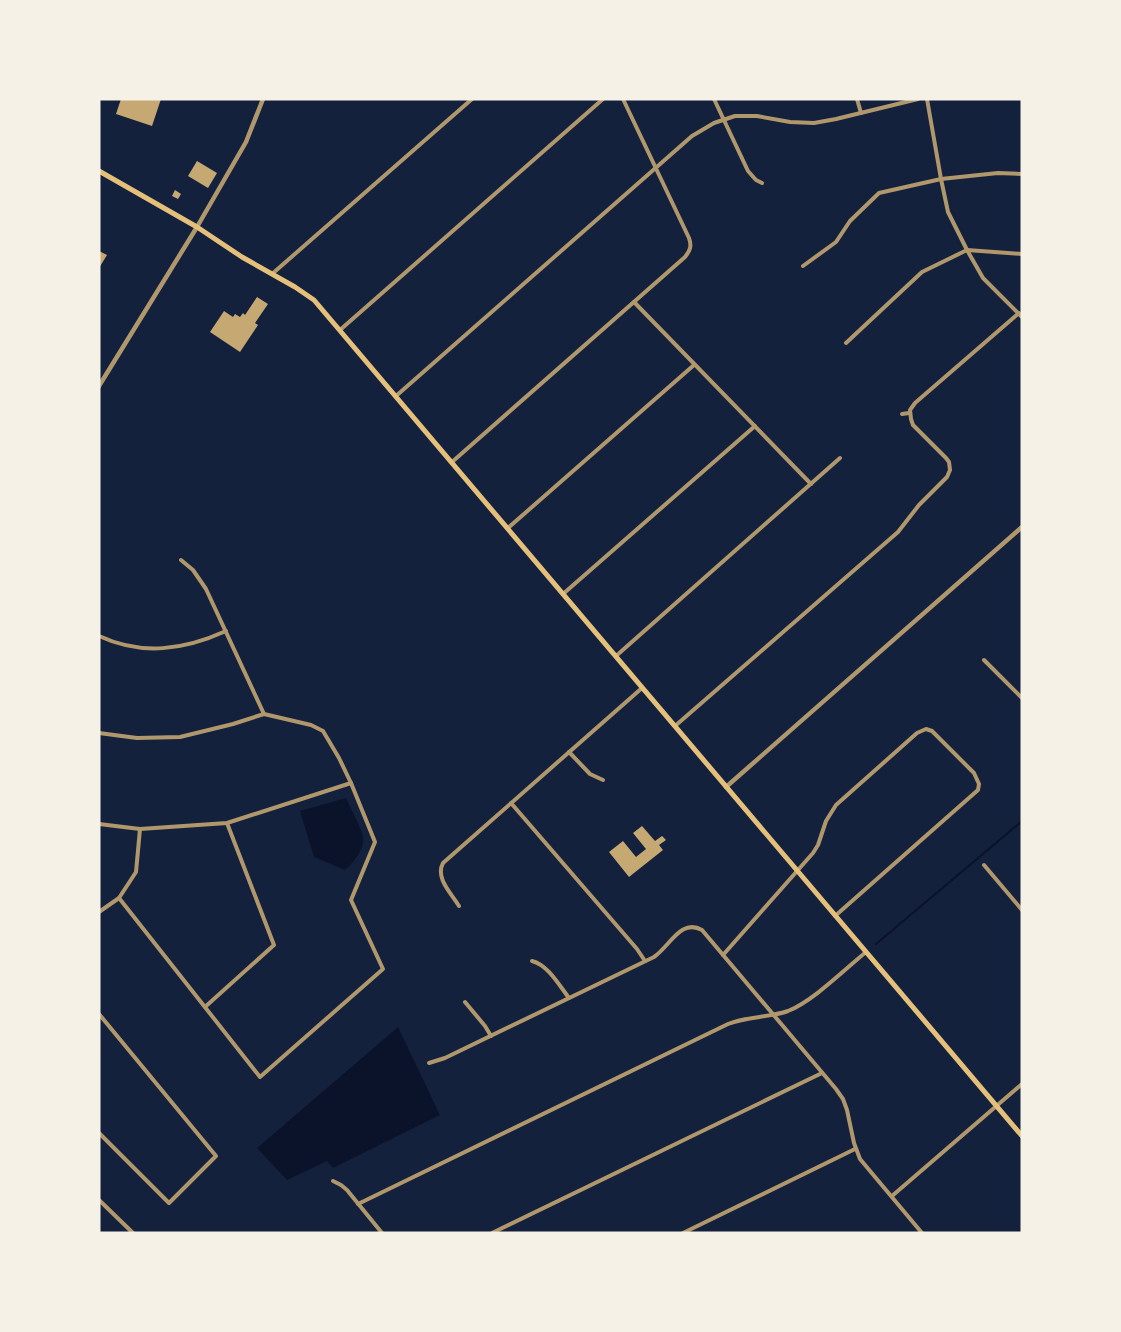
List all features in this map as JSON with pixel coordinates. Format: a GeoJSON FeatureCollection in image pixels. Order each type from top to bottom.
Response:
{"type":"FeatureCollection","features":[{"type":"Feature","properties":{"kind":"main road"},"geometry":{"type":"LineString","coordinates":[[99,171],[197,227],[314,300],[1022,1136]]}},
{"type":"Feature","properties":{"kind":"street"},"geometry":{"type":"LineString","coordinates":[[99,386],[197,227],[246,142],[263,99]]}},
{"type":"Feature","properties":{"kind":"street"},"geometry":{"type":"LineString","coordinates":[[273,274],[472,99]]}},
{"type":"Feature","properties":{"kind":"street"},"geometry":{"type":"LineString","coordinates":[[340,330],[603,99]]}},
{"type":"Feature","properties":{"kind":"street"},"geometry":{"type":"LineString","coordinates":[[452,462],[685,257],[690,249],[689,238],[623,99]]}},
{"type":"Feature","properties":{"kind":"street"},"geometry":{"type":"LineString","coordinates":[[714,99],[750,174],[762,183]]}},
{"type":"Feature","properties":{"kind":"street"},"geometry":{"type":"LineString","coordinates":[[857,99],[861,113]]}},
{"type":"Feature","properties":{"kind":"street"},"geometry":{"type":"LineString","coordinates":[[396,396],[697,132],[708,125],[742,116],[814,123],[918,99]]}},
{"type":"Feature","properties":{"kind":"street"},"geometry":{"type":"LineString","coordinates":[[675,727],[898,532],[919,505],[947,477],[950,468],[946,458],[913,424],[909,413],[911,408],[1020,315],[983,278],[948,212],[927,99]]}},
{"type":"Feature","properties":{"kind":"street"},"geometry":{"type":"LineString","coordinates":[[802,266],[836,242],[850,221],[879,193],[941,179],[998,172],[1022,174]]}},
{"type":"Feature","properties":{"kind":"street"},"geometry":{"type":"LineString","coordinates":[[846,343],[922,272],[967,250],[1022,254]]}},
{"type":"Feature","properties":{"kind":"street"},"geometry":{"type":"LineString","coordinates":[[634,302],[811,483]]}},
{"type":"Feature","properties":{"kind":"street"},"geometry":{"type":"LineString","coordinates":[[508,528],[694,365]]}},
{"type":"Feature","properties":{"kind":"street"},"geometry":{"type":"LineString","coordinates":[[902,414],[909,413]]}},
{"type":"Feature","properties":{"kind":"street"},"geometry":{"type":"LineString","coordinates":[[563,594],[755,426]]}},
{"type":"Feature","properties":{"kind":"street"},"geometry":{"type":"LineString","coordinates":[[615,656],[840,458]]}},
{"type":"Feature","properties":{"kind":"street"},"geometry":{"type":"LineString","coordinates":[[950,468],[957,468]]}},
{"type":"Feature","properties":{"kind":"street"},"geometry":{"type":"LineString","coordinates":[[726,787],[1022,527]]}},
{"type":"Feature","properties":{"kind":"street"},"geometry":{"type":"LineString","coordinates":[[181,560],[193,570],[206,589],[264,714]]}},
{"type":"Feature","properties":{"kind":"street"},"geometry":{"type":"LineString","coordinates":[[99,636],[122,645],[146,649],[181,646],[226,632]]}},
{"type":"Feature","properties":{"kind":"street"},"geometry":{"type":"LineString","coordinates":[[984,660],[1022,698]]}},
{"type":"Feature","properties":{"kind":"street"},"geometry":{"type":"LineString","coordinates":[[459,906],[440,872],[446,860],[642,688]]}},
{"type":"Feature","properties":{"kind":"street"},"geometry":{"type":"LineString","coordinates":[[99,733],[137,738],[180,737],[264,714],[311,725],[323,731],[351,783],[375,842],[351,900],[383,969],[260,1077],[119,897]]}},
{"type":"Feature","properties":{"kind":"street"},"geometry":{"type":"LineString","coordinates":[[723,955],[816,849],[826,821],[836,805],[920,731],[926,729],[932,731],[974,773],[979,784],[976,792],[835,916]]}},
{"type":"Feature","properties":{"kind":"street"},"geometry":{"type":"LineString","coordinates":[[569,752],[590,774],[603,780]]}},
{"type":"Feature","properties":{"kind":"street"},"geometry":{"type":"LineString","coordinates":[[99,824],[140,829],[226,823],[351,783]]}},
{"type":"Feature","properties":{"kind":"street"},"geometry":{"type":"LineString","coordinates":[[511,803],[645,961]]}},
{"type":"Feature","properties":{"kind":"street"},"geometry":{"type":"LineString","coordinates":[[205,1007],[274,945],[226,823]]}},
{"type":"Feature","properties":{"kind":"street"},"geometry":{"type":"LineString","coordinates":[[99,912],[119,897],[136,872],[140,829]]}},
{"type":"Feature","properties":{"kind":"street"},"geometry":{"type":"LineString","coordinates":[[984,865],[1022,910]]}},
{"type":"Feature","properties":{"kind":"street"},"geometry":{"type":"LineString","coordinates":[[429,1063],[445,1058],[645,961],[662,952],[680,931],[692,927],[702,930],[836,1089],[849,1115],[855,1149],[866,1167],[922,1233]]}},
{"type":"Feature","properties":{"kind":"street"},"geometry":{"type":"LineString","coordinates":[[358,1204],[729,1024],[747,1018],[774,1015],[794,1008],[807,1001],[866,952]]}},
{"type":"Feature","properties":{"kind":"street"},"geometry":{"type":"LineString","coordinates":[[532,961],[543,966],[569,998]]}},
{"type":"Feature","properties":{"kind":"street"},"geometry":{"type":"LineString","coordinates":[[465,1002],[485,1026],[490,1036]]}},
{"type":"Feature","properties":{"kind":"street"},"geometry":{"type":"LineString","coordinates":[[99,1014],[216,1156],[169,1203],[99,1133]]}},
{"type":"Feature","properties":{"kind":"street"},"geometry":{"type":"LineString","coordinates":[[492,1233],[822,1072]]}},
{"type":"Feature","properties":{"kind":"street"},"geometry":{"type":"LineString","coordinates":[[891,1197],[1022,1084]]}},
{"type":"Feature","properties":{"kind":"street"},"geometry":{"type":"LineString","coordinates":[[683,1233],[855,1149]]}},
{"type":"Feature","properties":{"kind":"street"},"geometry":{"type":"LineString","coordinates":[[333,1181],[344,1187],[382,1233]]}},
{"type":"Feature","properties":{"kind":"street"},"geometry":{"type":"LineString","coordinates":[[99,1200],[133,1233]]}},
{"type":"Feature","properties":{"kind":"water"},"geometry":{"type":"Polygon","coordinates":[[[346,798],[360,829],[363,842],[358,855],[345,870],[314,857],[300,811],[346,798]]]}},
{"type":"Feature","properties":{"kind":"water"},"geometry":{"type":"Polygon","coordinates":[[[398,1027],[440,1115],[333,1168],[327,1161],[287,1180],[257,1148],[398,1027]]]}},
{"type":"Feature","properties":{"kind":"building"},"geometry":{"type":"Polygon","coordinates":[[[121,99],[161,99],[152,126],[116,114],[121,99]]]}},
{"type":"Feature","properties":{"kind":"building"},"geometry":{"type":"Polygon","coordinates":[[[197,161],[217,173],[208,188],[188,176],[197,161]]]}},
{"type":"Feature","properties":{"kind":"building"},"geometry":{"type":"Polygon","coordinates":[[[175,190],[181,194],[178,199],[172,196],[175,190]]]}},
{"type":"Feature","properties":{"kind":"building"},"geometry":{"type":"Polygon","coordinates":[[[99,251],[107,255],[99,268],[99,251]]]}},
{"type":"Feature","properties":{"kind":"building"},"geometry":{"type":"Polygon","coordinates":[[[257,297],[268,304],[255,323],[258,325],[240,352],[210,332],[224,311],[233,317],[235,314],[240,317],[243,313],[245,315],[257,297]]]}},
{"type":"Feature","properties":{"kind":"building"},"geometry":{"type":"Polygon","coordinates":[[[642,826],[655,841],[662,836],[666,840],[659,845],[663,850],[629,877],[609,852],[623,841],[636,857],[646,849],[633,833],[642,826]]]}},
{"type":"Feature","properties":{"kind":"waterway"},"geometry":{"type":"LineString","coordinates":[[876,944],[1022,821]]}}]}
